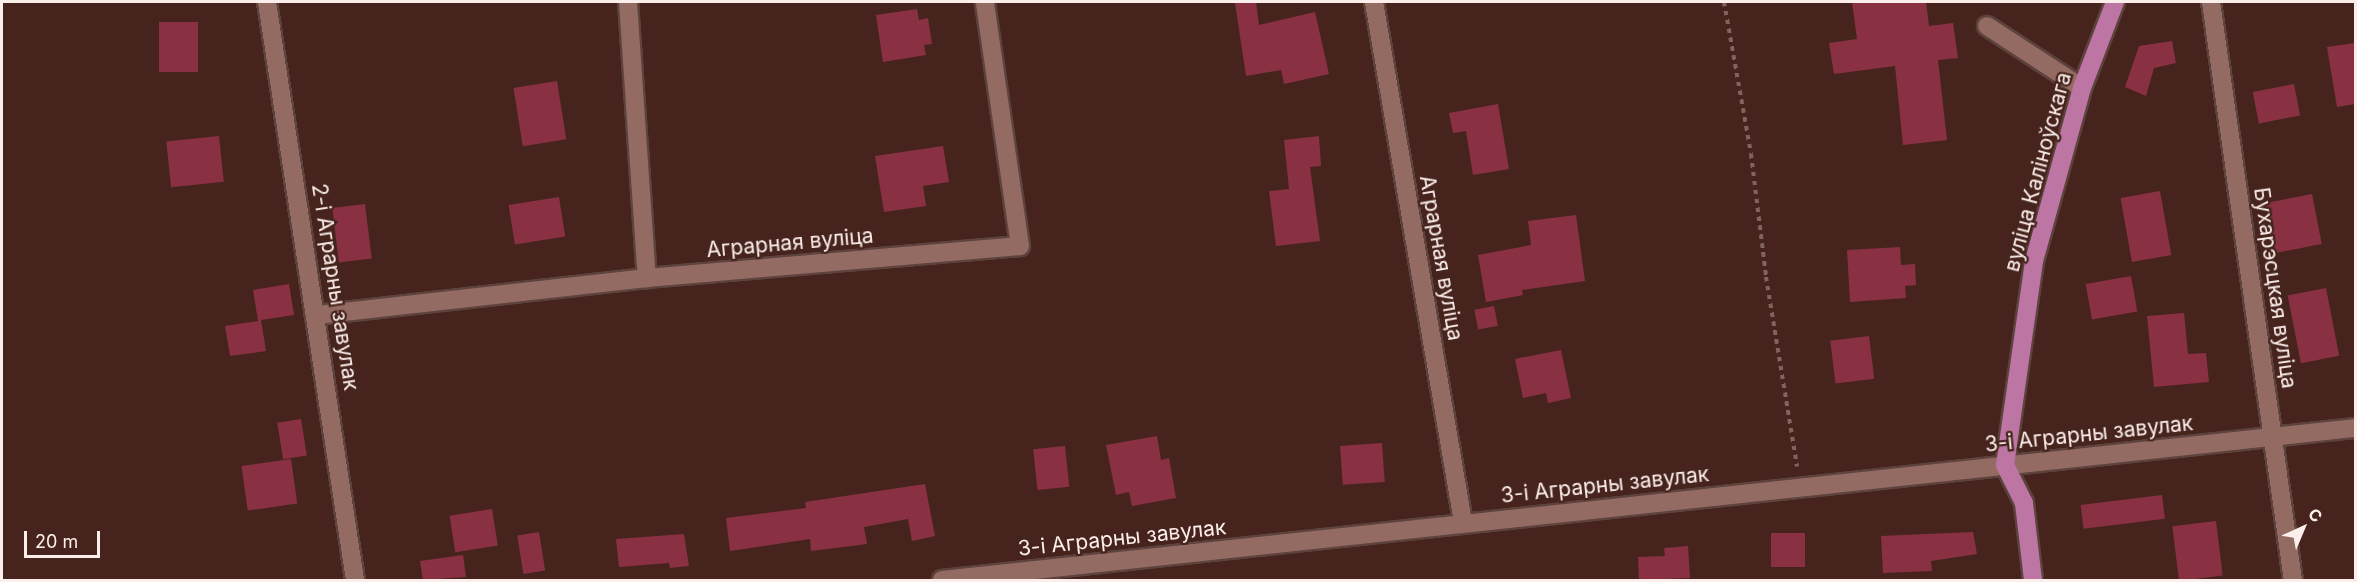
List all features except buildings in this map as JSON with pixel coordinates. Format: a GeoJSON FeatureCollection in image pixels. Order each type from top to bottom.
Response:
{"type":"FeatureCollection","features":[{"type":"Feature","properties":{"kind":"main road","name":"вуліца Каліноўскага"},"geometry":{"type":"LineString","coordinates":[[2005,465],[2034,261],[2082,88],[2115,2]]}},
{"type":"Feature","properties":{"kind":"main road"},"geometry":{"type":"LineString","coordinates":[[2005,465],[2024,503],[2033,580]]}},
{"type":"Feature","properties":{"kind":"street","name":"2-і Аграрны завулак"},"geometry":{"type":"LineString","coordinates":[[267,2],[318,315],[355,580]]}},
{"type":"Feature","properties":{"kind":"street"},"geometry":{"type":"LineString","coordinates":[[628,2],[646,278]]}},
{"type":"Feature","properties":{"kind":"street","name":"Аграрная вуліца"},"geometry":{"type":"LineString","coordinates":[[318,315],[646,278],[1020,246],[985,2]]}},
{"type":"Feature","properties":{"kind":"street","name":"Аграрная вуліца"},"geometry":{"type":"LineString","coordinates":[[1374,2],[1463,522]]}},
{"type":"Feature","properties":{"kind":"street","name":"Бухарэсцкая вуліца"},"geometry":{"type":"LineString","coordinates":[[2211,2],[2293,580]]}},
{"type":"Feature","properties":{"kind":"street"},"geometry":{"type":"LineString","coordinates":[[1987,26],[2082,88]]}},
{"type":"Feature","properties":{"kind":"street","name":"3-і Аграрны завулак"},"geometry":{"type":"LineString","coordinates":[[942,580],[1463,522],[2355,428]]}},
{"type":"Feature","properties":{"kind":"path"},"geometry":{"type":"LineString","coordinates":[[1724,2],[1751,154],[1786,413],[1802,488]]}}]}
